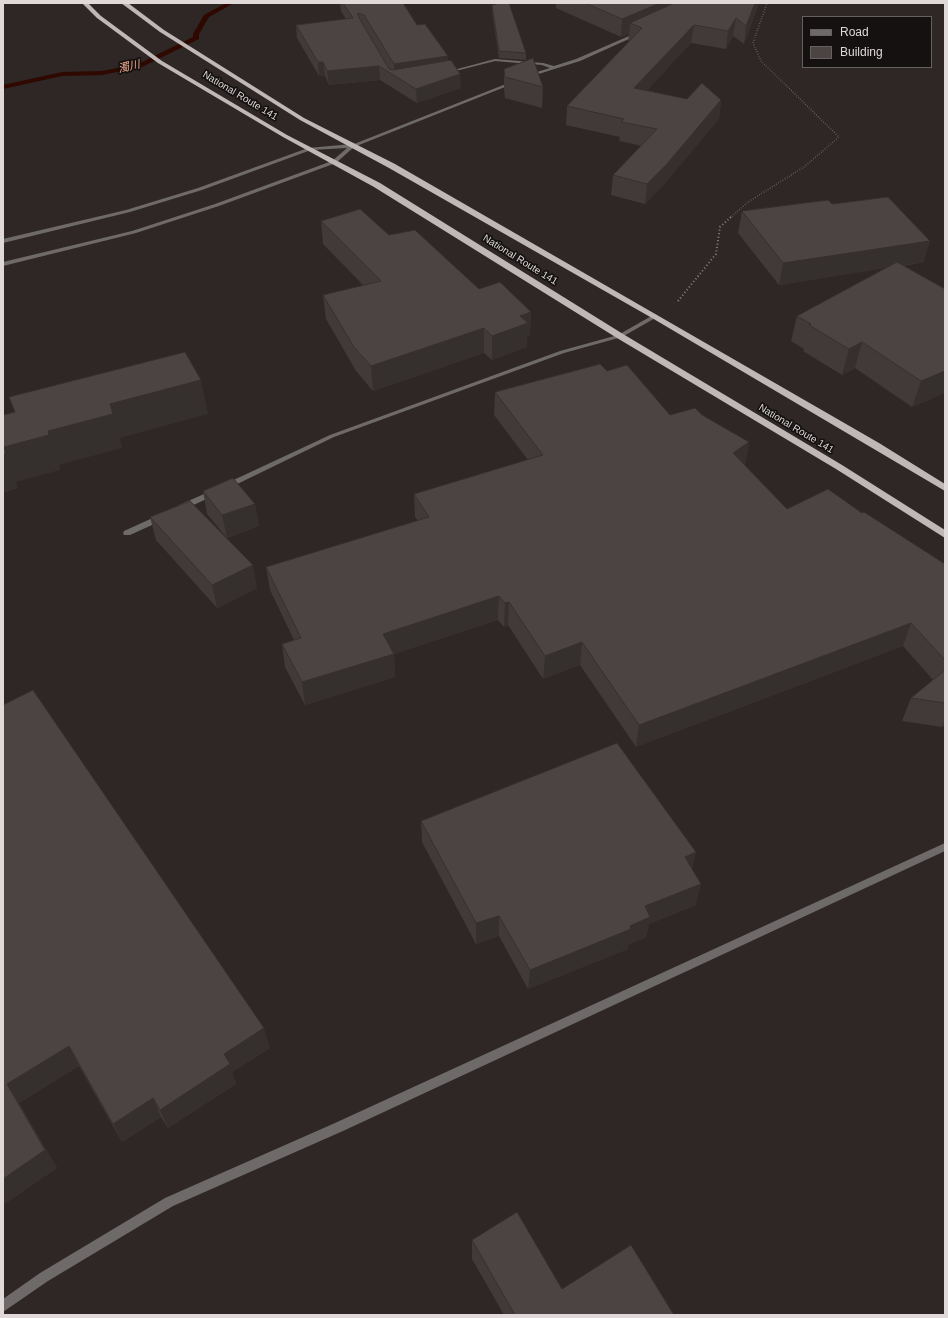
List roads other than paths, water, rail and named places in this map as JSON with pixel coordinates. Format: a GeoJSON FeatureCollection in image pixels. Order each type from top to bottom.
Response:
{"type":"FeatureCollection","features":[{"type":"Feature","properties":{"kind":"highway","name":"National Route 141"},"geometry":{"type":"LineString","coordinates":[[124,3],[162,31],[217,67],[248,84],[302,119],[392,166],[655,316],[876,445],[945,488]]}},
{"type":"Feature","properties":{"kind":"highway","name":"National Route 141"},"geometry":{"type":"LineString","coordinates":[[86,4],[99,17],[130,41],[188,78],[310,149],[377,185],[620,336],[832,463],[945,535]]}},
{"type":"Feature","properties":{"kind":"street"},"geometry":{"type":"LineString","coordinates":[[524,78],[552,67],[578,60],[642,32]]}},
{"type":"Feature","properties":{"kind":"street"},"geometry":{"type":"LineString","coordinates":[[442,73],[495,60],[543,64],[552,67]]}},
{"type":"Feature","properties":{"kind":"street"},"geometry":{"type":"LineString","coordinates":[[3,241],[128,211],[200,190],[310,149],[352,146],[516,81]]}},
{"type":"Feature","properties":{"kind":"street"},"geometry":{"type":"LineString","coordinates":[[3,264],[134,232],[217,205],[334,162],[352,146]]}},
{"type":"Feature","properties":{"kind":"street"},"geometry":{"type":"LineString","coordinates":[[176,510],[332,436],[562,352],[591,342],[620,336],[655,316]]}},
{"type":"Feature","properties":{"kind":"street"},"geometry":{"type":"LineString","coordinates":[[127,533],[169,513]]}},
{"type":"Feature","properties":{"kind":"street"},"geometry":{"type":"LineString","coordinates":[[3,1306],[44,1277],[169,1202],[339,1127],[945,847]]}},
{"type":"Feature","properties":{"kind":"waterway","name":"濁川"},"geometry":{"type":"LineString","coordinates":[[3,87],[62,74],[102,73],[140,66],[197,38],[196,34],[206,16],[231,3]]}}]}
